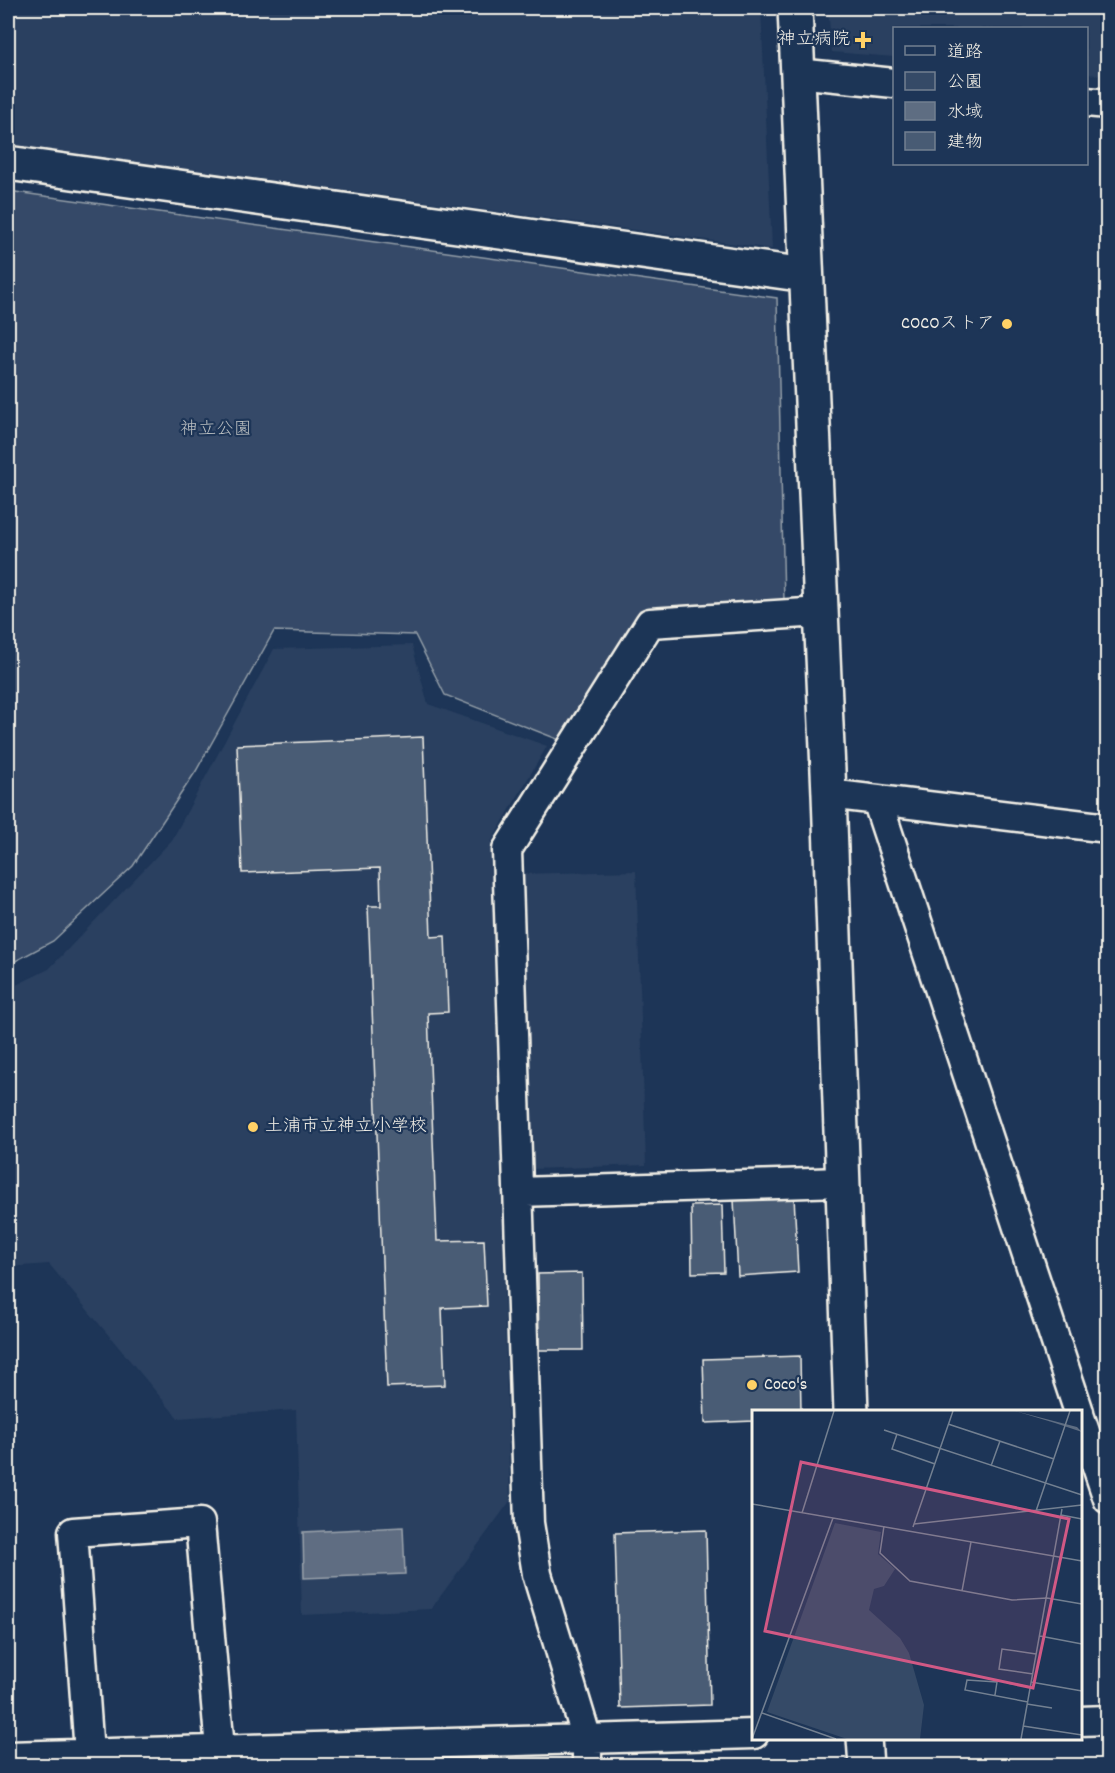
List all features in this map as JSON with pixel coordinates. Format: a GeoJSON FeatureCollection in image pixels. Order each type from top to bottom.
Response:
{"type":"FeatureCollection","features":[{"type":"Feature","properties":{"kind":"street"},"geometry":{"type":"LineString","coordinates":[[795,8],[829,794],[851,1410]]}},
{"type":"Feature","properties":{"kind":"street"},"geometry":{"type":"LineString","coordinates":[[797,73],[893,83]]}},
{"type":"Feature","properties":{"kind":"street"},"geometry":{"type":"LineString","coordinates":[[1088,102],[1107,104]]}},
{"type":"Feature","properties":{"kind":"street"},"geometry":{"type":"LineString","coordinates":[[8,163],[806,275]]}},
{"type":"Feature","properties":{"kind":"street"},"geometry":{"type":"LineString","coordinates":[[587,1752],[537,1574],[529,1523],[507,850],[650,622],[821,612]]}},
{"type":"Feature","properties":{"kind":"street"},"geometry":{"type":"LineString","coordinates":[[829,794],[1107,828]]}},
{"type":"Feature","properties":{"kind":"street"},"geometry":{"type":"LineString","coordinates":[[877,800],[1078,1410]]}},
{"type":"Feature","properties":{"kind":"street"},"geometry":{"type":"LineString","coordinates":[[518,1192],[842,1182]]}},
{"type":"Feature","properties":{"kind":"street"},"geometry":{"type":"LineString","coordinates":[[1082,1423],[1107,1499]]}},
{"type":"Feature","properties":{"kind":"street"},"geometry":{"type":"LineString","coordinates":[[89,1753],[73,1532],[200,1523],[220,1749]]}},
{"type":"Feature","properties":{"kind":"street"},"geometry":{"type":"LineString","coordinates":[[1082,1721],[1107,1720]]}},
{"type":"Feature","properties":{"kind":"street"},"geometry":{"type":"LineString","coordinates":[[26,1759],[89,1753],[220,1749],[335,1756],[587,1752],[752,1734]]}},
{"type":"Feature","properties":{"kind":"street"},"geometry":{"type":"LineString","coordinates":[[864,1740],[866,1766]]}},
{"type":"Feature","properties":{"kind":"shaded area"},"geometry":{"type":"Polygon","coordinates":[[[8,8],[761,8],[772,249],[8,144],[8,8]]]}},
{"type":"Feature","properties":{"kind":"shaded area","name":"神立病院"},"geometry":{"type":"Polygon","coordinates":[[[828,8],[1107,8],[1107,76],[1088,74],[1088,27],[893,27],[893,57],[832,52],[828,8]]]}},
{"type":"Feature","properties":{"kind":"shaded area","name":"土浦市立神立小学校"},"geometry":{"type":"Polygon","coordinates":[[[412,645],[428,704],[547,746],[491,842],[510,1501],[431,1609],[302,1615],[296,1410],[178,1418],[49,1264],[8,1267],[8,989],[49,969],[172,840],[274,649],[412,645]]]}},
{"type":"Feature","properties":{"kind":"shaded area"},"geometry":{"type":"Polygon","coordinates":[[[636,871],[646,1165],[530,1169],[520,874],[636,871]]]}},
{"type":"Feature","properties":{"kind":"green space","name":"神立公園"},"geometry":{"type":"Polygon","coordinates":[[[8,191],[777,298],[784,602],[640,610],[565,742],[445,695],[415,635],[274,631],[196,771],[133,866],[53,941],[8,965],[8,191]]]}},
{"type":"Feature","properties":{"kind":"water"},"geometry":{"type":"Polygon","coordinates":[[[403,1527],[405,1574],[304,1578],[303,1532],[403,1527]]]}},
{"type":"Feature","properties":{"kind":"building"},"geometry":{"type":"Polygon","coordinates":[[[423,737],[431,937],[445,936],[448,1012],[428,1013],[437,1241],[484,1240],[487,1306],[442,1308],[445,1385],[387,1387],[368,906],[381,906],[380,868],[242,873],[237,745],[423,737]]]}},
{"type":"Feature","properties":{"kind":"building"},"geometry":{"type":"Polygon","coordinates":[[[794,1197],[798,1272],[738,1276],[734,1200],[794,1197]]]}},
{"type":"Feature","properties":{"kind":"building"},"geometry":{"type":"Polygon","coordinates":[[[722,1205],[724,1272],[692,1273],[691,1206],[722,1205]]]}},
{"type":"Feature","properties":{"kind":"building"},"geometry":{"type":"Polygon","coordinates":[[[582,1273],[583,1350],[539,1350],[538,1274],[582,1273]]]}},
{"type":"Feature","properties":{"kind":"building","name":"Coco's"},"geometry":{"type":"Polygon","coordinates":[[[800,1356],[801,1410],[752,1410],[752,1421],[705,1423],[703,1359],[800,1356]]]}},
{"type":"Feature","properties":{"kind":"building"},"geometry":{"type":"Polygon","coordinates":[[[706,1530],[710,1705],[620,1708],[615,1533],[706,1530]]]}},
{"type":"Feature","properties":{"kind":"place","name":"神立病院"},"geometry":{"type":"Point","coordinates":[863,40]}},
{"type":"Feature","properties":{"kind":"place","name":"COCOストア"},"geometry":{"type":"Point","coordinates":[1007,324]}},
{"type":"Feature","properties":{"kind":"place","name":"土浦市立神立小学校"},"geometry":{"type":"Point","coordinates":[253,1127]}},
{"type":"Feature","properties":{"kind":"place","name":"Coco's"},"geometry":{"type":"Point","coordinates":[752,1385]}}]}
